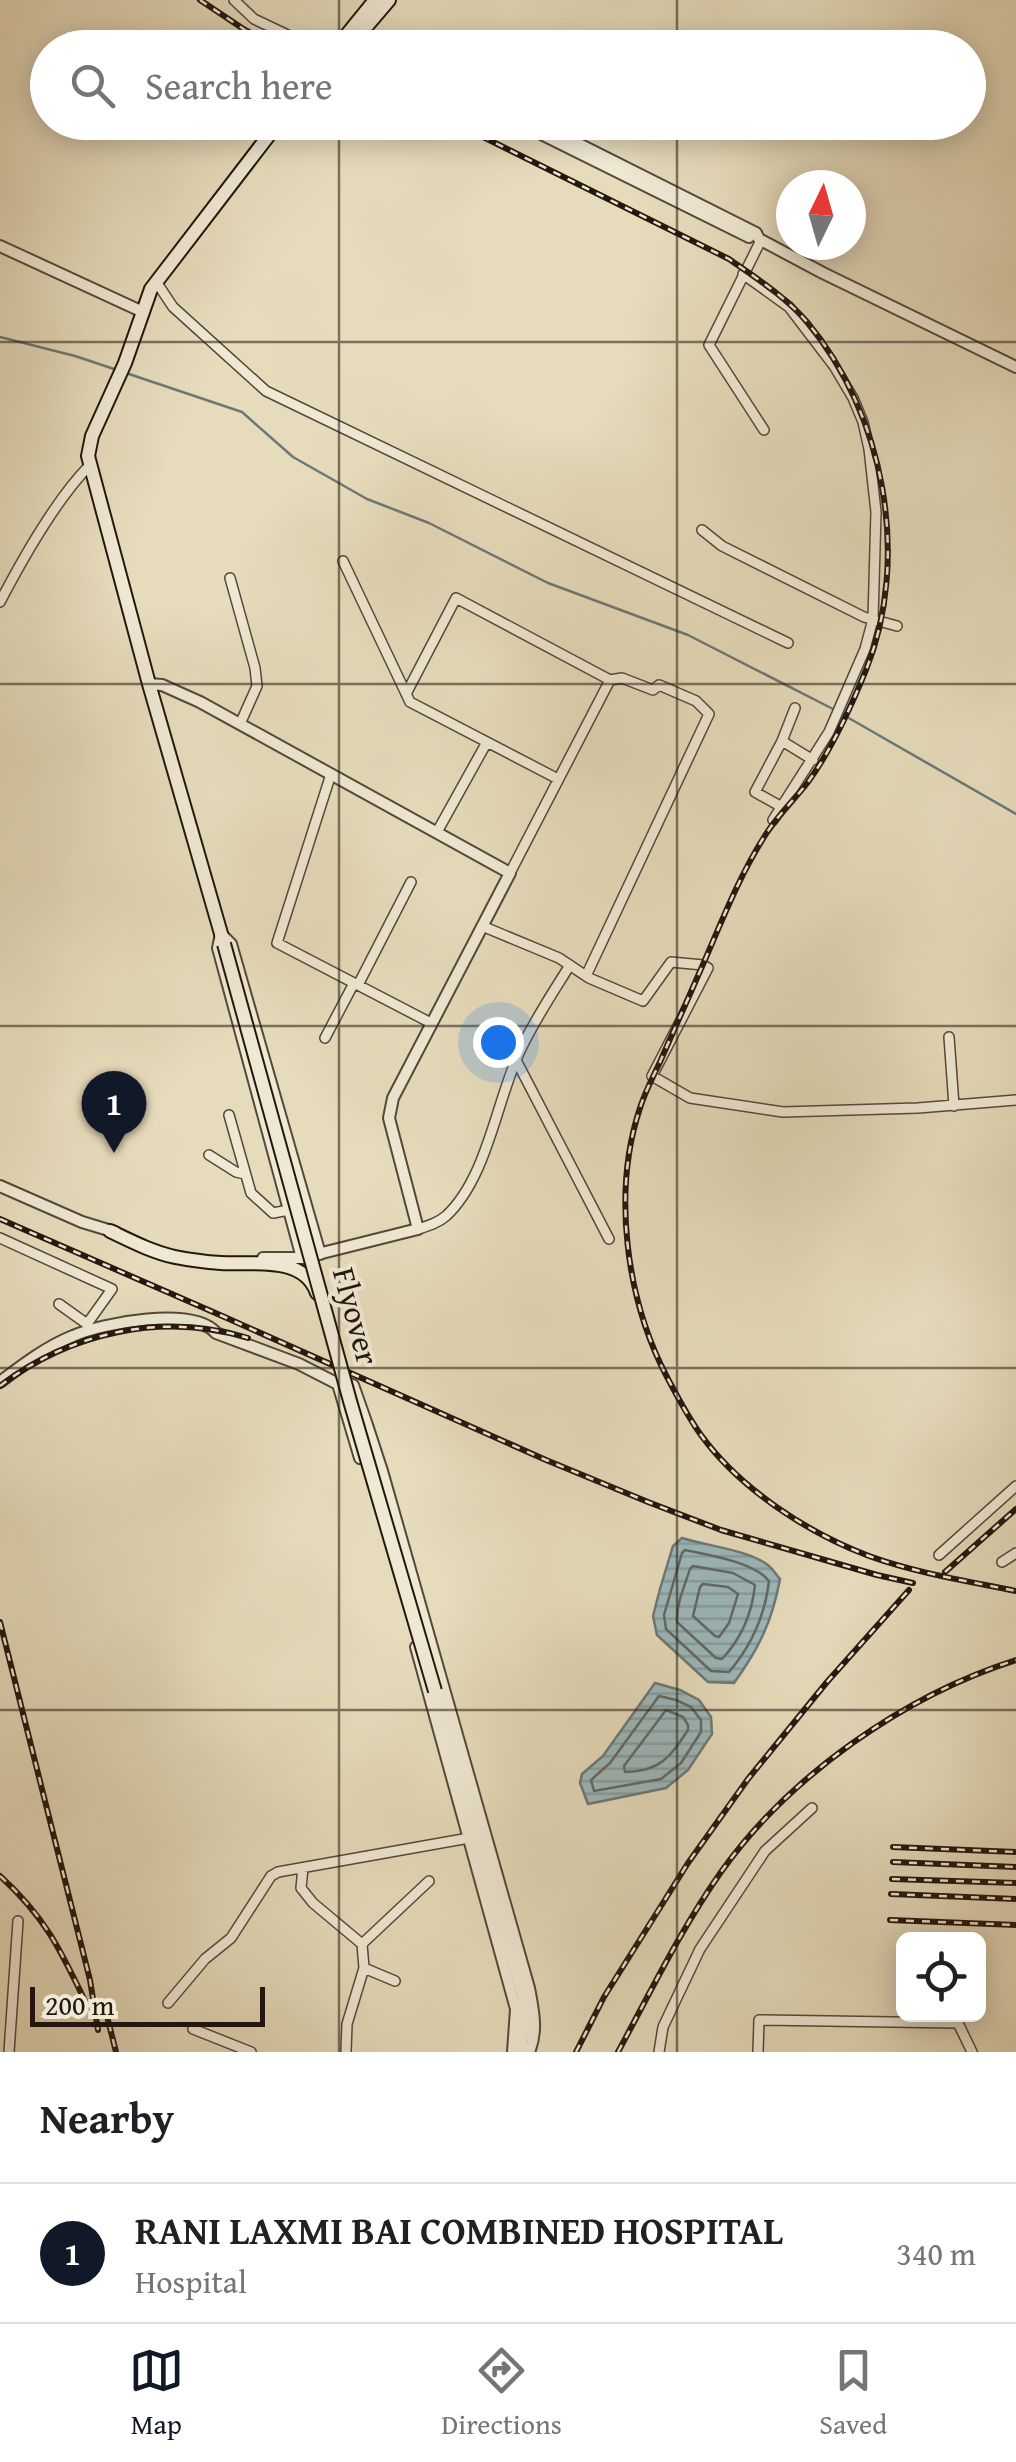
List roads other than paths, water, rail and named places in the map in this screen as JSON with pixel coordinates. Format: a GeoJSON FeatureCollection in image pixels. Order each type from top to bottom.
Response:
{"type":"FeatureCollection","features":[{"type":"Feature","properties":{"kind":"main road"},"geometry":{"type":"LineString","coordinates":[[358,30],[375,0]]}},
{"type":"Feature","properties":{"kind":"main road"},"geometry":{"type":"LineString","coordinates":[[362,30],[389,0]]}},
{"type":"Feature","properties":{"kind":"main road"},"geometry":{"type":"LineString","coordinates":[[90,465],[92,436],[126,363],[151,289],[175,265],[267,140]]}},
{"type":"Feature","properties":{"kind":"main road"},"geometry":{"type":"LineString","coordinates":[[218,205],[273,140]]}},
{"type":"Feature","properties":{"kind":"main road","name":"Flyover"},"geometry":{"type":"LineString","coordinates":[[90,465],[332,1332],[524,1997],[526,2019],[516,2052]]}},
{"type":"Feature","properties":{"kind":"main road"},"geometry":{"type":"LineString","coordinates":[[117,1234],[170,1256],[221,1263],[282,1264],[296,1270],[314,1285],[326,1326],[332,1332]]}},
{"type":"Feature","properties":{"kind":"street"},"geometry":{"type":"LineString","coordinates":[[234,0],[245,4],[254,19],[278,30]]}},
{"type":"Feature","properties":{"kind":"street"},"geometry":{"type":"LineString","coordinates":[[553,140],[1016,368]]}},
{"type":"Feature","properties":{"kind":"street"},"geometry":{"type":"LineString","coordinates":[[571,140],[756,233],[760,239]]}},
{"type":"Feature","properties":{"kind":"street"},"geometry":{"type":"LineString","coordinates":[[760,239],[709,345],[764,430]]}},
{"type":"Feature","properties":{"kind":"street"},"geometry":{"type":"LineString","coordinates":[[0,246],[143,312]]}},
{"type":"Feature","properties":{"kind":"street"},"geometry":{"type":"LineString","coordinates":[[743,274],[789,307],[844,382],[863,422],[876,512],[872,620],[866,649],[829,732],[772,820]]}},
{"type":"Feature","properties":{"kind":"street"},"geometry":{"type":"LineString","coordinates":[[156,283],[173,308],[266,391],[788,642]]}},
{"type":"Feature","properties":{"kind":"street"},"geometry":{"type":"LineString","coordinates":[[0,602],[72,486],[90,465]]}},
{"type":"Feature","properties":{"kind":"street"},"geometry":{"type":"LineString","coordinates":[[702,530],[722,546],[864,617],[897,626]]}},
{"type":"Feature","properties":{"kind":"street"},"geometry":{"type":"LineString","coordinates":[[343,560],[410,702],[558,779]]}},
{"type":"Feature","properties":{"kind":"street"},"geometry":{"type":"LineString","coordinates":[[230,578],[256,668],[257,686],[240,724]]}},
{"type":"Feature","properties":{"kind":"street"},"geometry":{"type":"LineString","coordinates":[[406,694],[456,598],[610,680],[622,678],[653,690],[659,685],[696,701],[709,714],[586,976]]}},
{"type":"Feature","properties":{"kind":"street"},"geometry":{"type":"LineString","coordinates":[[418,1229],[388,1118],[393,1098],[610,680]]}},
{"type":"Feature","properties":{"kind":"street"},"geometry":{"type":"LineString","coordinates":[[149,684],[162,685],[240,724],[510,872]]}},
{"type":"Feature","properties":{"kind":"street"},"geometry":{"type":"LineString","coordinates":[[780,806],[755,792],[796,708]]}},
{"type":"Feature","properties":{"kind":"street"},"geometry":{"type":"LineString","coordinates":[[782,741],[813,760]]}},
{"type":"Feature","properties":{"kind":"street"},"geometry":{"type":"LineString","coordinates":[[437,832],[487,742]]}},
{"type":"Feature","properties":{"kind":"street"},"geometry":{"type":"LineString","coordinates":[[331,774],[277,943],[431,1022]]}},
{"type":"Feature","properties":{"kind":"street"},"geometry":{"type":"LineString","coordinates":[[325,1038],[412,882]]}},
{"type":"Feature","properties":{"kind":"street"},"geometry":{"type":"LineString","coordinates":[[482,926],[559,958],[586,976],[644,1001],[670,962],[708,968],[652,1076],[690,1098],[783,1112],[1016,1100]]}},
{"type":"Feature","properties":{"kind":"street"},"geometry":{"type":"LineString","coordinates":[[302,1258],[218,948],[222,939],[231,944],[320,1254]]}},
{"type":"Feature","properties":{"kind":"street"},"geometry":{"type":"LineString","coordinates":[[0,1186],[117,1234],[214,1257],[302,1258],[433,1224],[446,1216],[462,1196],[477,1168],[516,1060],[532,1026],[570,966]]}},
{"type":"Feature","properties":{"kind":"street"},"geometry":{"type":"LineString","coordinates":[[949,1037],[954,1106]]}},
{"type":"Feature","properties":{"kind":"street"},"geometry":{"type":"LineString","coordinates":[[516,1060],[609,1239]]}},
{"type":"Feature","properties":{"kind":"street"},"geometry":{"type":"LineString","coordinates":[[229,1115],[251,1193],[273,1213],[289,1210]]}},
{"type":"Feature","properties":{"kind":"street"},"geometry":{"type":"LineString","coordinates":[[209,1155],[246,1174]]}},
{"type":"Feature","properties":{"kind":"street"},"geometry":{"type":"LineString","coordinates":[[0,1238],[112,1289],[86,1324],[59,1304]]}},
{"type":"Feature","properties":{"kind":"street"},"geometry":{"type":"LineString","coordinates":[[0,1382],[30,1358],[74,1335],[133,1321],[168,1319],[206,1324],[216,1333],[289,1360],[338,1384],[353,1385],[442,1711]]}},
{"type":"Feature","properties":{"kind":"street"},"geometry":{"type":"LineString","coordinates":[[338,1384],[442,1711]]}},
{"type":"Feature","properties":{"kind":"street"},"geometry":{"type":"LineString","coordinates":[[939,1555],[1016,1486]]}},
{"type":"Feature","properties":{"kind":"street"},"geometry":{"type":"LineString","coordinates":[[1002,1562],[1016,1553]]}},
{"type":"Feature","properties":{"kind":"street"},"geometry":{"type":"LineString","coordinates":[[456,1762],[469,1838],[516,2008],[516,2052]]}},
{"type":"Feature","properties":{"kind":"street"},"geometry":{"type":"LineString","coordinates":[[456,1762],[529,1988],[534,2017],[529,2052]]}},
{"type":"Feature","properties":{"kind":"street"},"geometry":{"type":"LineString","coordinates":[[660,2052],[663,2026],[700,1949],[765,1851],[812,1808]]}},
{"type":"Feature","properties":{"kind":"street"},"geometry":{"type":"LineString","coordinates":[[168,2003],[206,1959],[231,1938],[271,1876],[469,1838]]}},
{"type":"Feature","properties":{"kind":"street"},"geometry":{"type":"LineString","coordinates":[[302,1868],[301,1888],[362,1944],[364,1968],[348,2024],[346,2052]]}},
{"type":"Feature","properties":{"kind":"street"},"geometry":{"type":"LineString","coordinates":[[362,1944],[429,1880]]}},
{"type":"Feature","properties":{"kind":"street"},"geometry":{"type":"LineString","coordinates":[[9,2052],[18,1921]]}},
{"type":"Feature","properties":{"kind":"street"},"geometry":{"type":"LineString","coordinates":[[364,1968],[394,1981]]}},
{"type":"Feature","properties":{"kind":"street"},"geometry":{"type":"LineString","coordinates":[[758,2052],[759,2020],[958,2022],[972,2052]]}},
{"type":"Feature","properties":{"kind":"street"},"geometry":{"type":"LineString","coordinates":[[193,2028],[251,2052]]}},
{"type":"Feature","properties":{"kind":"water"},"geometry":{"type":"Polygon","coordinates":[[[682,1538],[751,1556],[769,1566],[780,1579],[763,1634],[734,1683],[708,1682],[657,1635],[653,1616],[673,1546],[682,1538]]]}},
{"type":"Feature","properties":{"kind":"water"},"geometry":{"type":"Polygon","coordinates":[[[655,1683],[699,1700],[711,1717],[712,1734],[688,1770],[666,1788],[588,1804],[580,1783],[582,1774],[603,1756],[655,1683]]]}},
{"type":"Feature","properties":{"kind":"waterway"},"geometry":{"type":"LineString","coordinates":[[0,337],[114,369]]}},
{"type":"Feature","properties":{"kind":"waterway"},"geometry":{"type":"LineString","coordinates":[[126,373],[242,412],[293,457],[367,499],[429,523],[548,583],[688,635],[833,709]]}},
{"type":"Feature","properties":{"kind":"waterway"},"geometry":{"type":"LineString","coordinates":[[840,713],[1016,814]]}},
{"type":"Feature","properties":{"kind":"railway"},"geometry":{"type":"LineString","coordinates":[[200,0],[245,30]]}},
{"type":"Feature","properties":{"kind":"railway"},"geometry":{"type":"LineString","coordinates":[[489,140],[729,259],[780,296],[807,322],[855,399],[882,488],[887,581],[880,626],[866,670],[833,742],[808,782],[771,827],[746,869],[644,1096],[631,1140],[625,1209],[628,1245],[633,1280],[653,1346],[687,1414],[717,1455],[755,1491],[799,1522],[869,1556],[1016,1591]]}},
{"type":"Feature","properties":{"kind":"railway"},"geometry":{"type":"LineString","coordinates":[[0,1219],[648,1502],[721,1530],[913,1583]]}},
{"type":"Feature","properties":{"kind":"railway"},"geometry":{"type":"LineString","coordinates":[[0,1386],[57,1352],[118,1332],[183,1327],[248,1338]]}},
{"type":"Feature","properties":{"kind":"railway"},"geometry":{"type":"LineString","coordinates":[[945,1572],[1016,1509]]}},
{"type":"Feature","properties":{"kind":"railway"},"geometry":{"type":"LineString","coordinates":[[576,2052],[604,1997],[688,1863],[748,1779],[909,1590]]}},
{"type":"Feature","properties":{"kind":"railway"},"geometry":{"type":"LineString","coordinates":[[0,1622],[90,1980],[98,2030]]}},
{"type":"Feature","properties":{"kind":"railway"},"geometry":{"type":"LineString","coordinates":[[618,2052],[706,1894],[780,1803],[852,1743],[892,1717],[974,1675],[1016,1660]]}},
{"type":"Feature","properties":{"kind":"railway"},"geometry":{"type":"LineString","coordinates":[[893,1847],[1016,1852]]}},
{"type":"Feature","properties":{"kind":"railway"},"geometry":{"type":"LineString","coordinates":[[893,1862],[1016,1867]]}},
{"type":"Feature","properties":{"kind":"railway"},"geometry":{"type":"LineString","coordinates":[[0,1876],[50,1935],[86,2003]]}},
{"type":"Feature","properties":{"kind":"railway"},"geometry":{"type":"LineString","coordinates":[[892,1879],[1016,1883]]}},
{"type":"Feature","properties":{"kind":"railway"},"geometry":{"type":"LineString","coordinates":[[891,1894],[1016,1899]]}},
{"type":"Feature","properties":{"kind":"railway"},"geometry":{"type":"LineString","coordinates":[[890,1920],[1016,1925]]}},
{"type":"Feature","properties":{"kind":"railway"},"geometry":{"type":"LineString","coordinates":[[105,2008],[116,2052]]}},
{"type":"Feature","properties":{"kind":"place","name":"RANI LAXMI BAI COMBINED HOSPITAL"},"geometry":{"type":"Point","coordinates":[114,1153]}}]}
